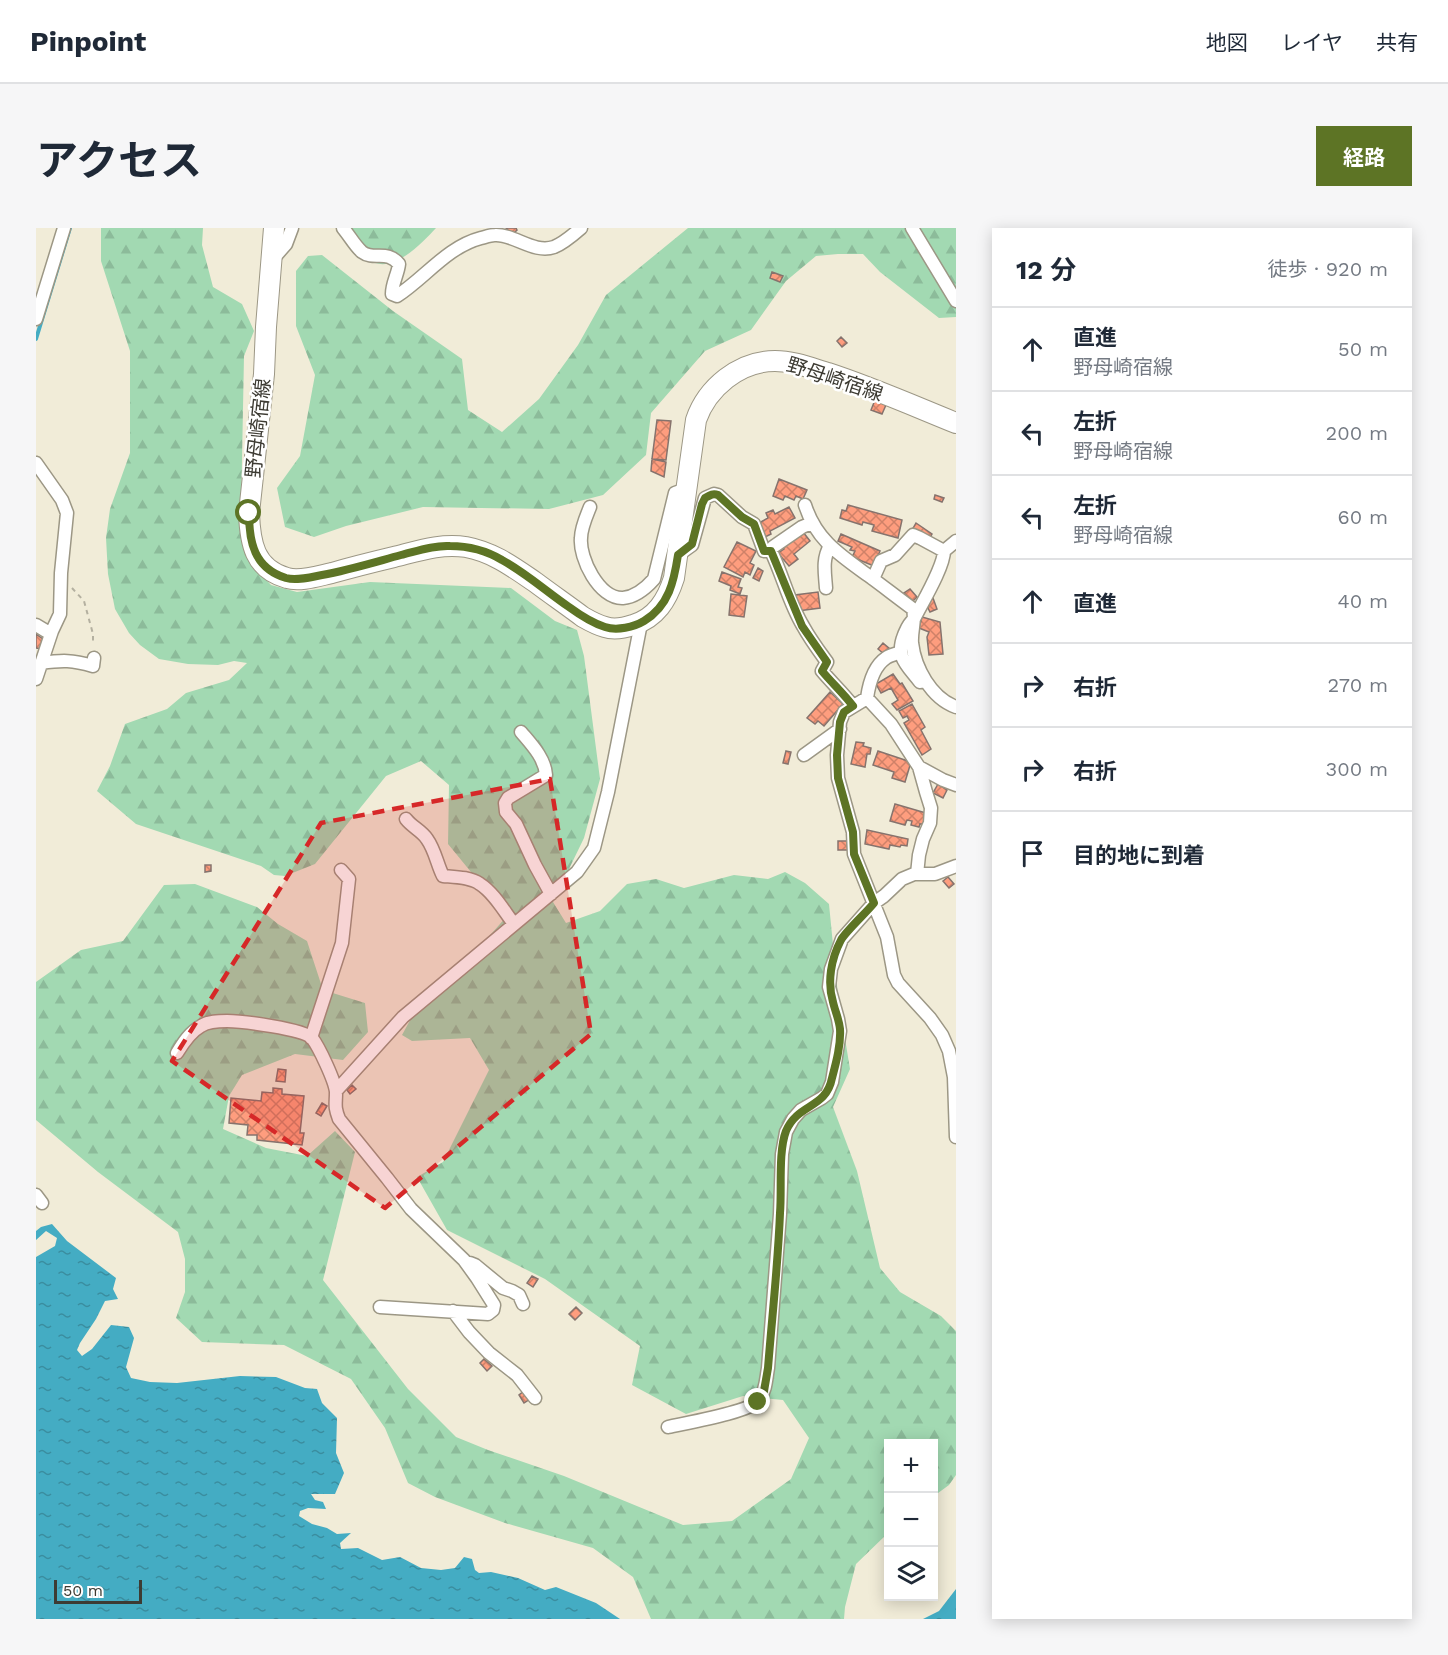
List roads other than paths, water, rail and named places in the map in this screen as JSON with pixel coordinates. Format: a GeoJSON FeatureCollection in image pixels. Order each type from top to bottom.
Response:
{"type":"FeatureCollection","features":[{"type":"Feature","properties":{"kind":"main road","name":"野母崎宿線"},"geometry":{"type":"LineString","coordinates":[[274,228],[264,374],[249,513],[249,535],[257,556],[264,566],[287,579],[301,579],[430,548],[465,547],[486,552],[503,560],[594,623],[615,629],[625,628],[641,623],[651,616],[661,607],[666,598],[674,578],[678,555],[696,420],[713,391],[736,371],[753,364],[772,361],[798,364],[854,382],[956,423]]}},
{"type":"Feature","properties":{"kind":"street"},"geometry":{"type":"LineString","coordinates":[[36,319],[63,228]]}},
{"type":"Feature","properties":{"kind":"street"},"geometry":{"type":"LineString","coordinates":[[272,261],[286,244],[292,228]]}},
{"type":"Feature","properties":{"kind":"street"},"geometry":{"type":"LineString","coordinates":[[343,228],[362,252],[388,256],[394,258],[399,264],[392,288],[392,294],[397,296],[448,255],[479,238],[496,235],[543,248],[553,247],[581,228]]}},
{"type":"Feature","properties":{"kind":"street"},"geometry":{"type":"LineString","coordinates":[[912,228],[956,300]]}},
{"type":"Feature","properties":{"kind":"street"},"geometry":{"type":"LineString","coordinates":[[36,463],[62,500],[67,513],[60,614],[36,679]]}},
{"type":"Feature","properties":{"kind":"street"},"geometry":{"type":"LineString","coordinates":[[590,507],[581,538],[581,551],[585,564],[596,581],[610,594],[622,598],[635,594],[654,579],[675,493],[687,489]]}},
{"type":"Feature","properties":{"kind":"street"},"geometry":{"type":"LineString","coordinates":[[678,555],[692,544],[705,498],[714,494],[754,524],[764,551],[771,551]]}},
{"type":"Feature","properties":{"kind":"street"},"geometry":{"type":"LineString","coordinates":[[805,505],[812,523],[830,546],[913,609],[912,642],[916,663],[930,687],[940,698],[956,707]]}},
{"type":"Feature","properties":{"kind":"street"},"geometry":{"type":"LineString","coordinates":[[771,551],[773,547],[802,527],[812,523]]}},
{"type":"Feature","properties":{"kind":"street"},"geometry":{"type":"LineString","coordinates":[[873,579],[881,561],[895,555],[913,536],[944,551]]}},
{"type":"Feature","properties":{"kind":"street"},"geometry":{"type":"LineString","coordinates":[[944,551],[956,542]]}},
{"type":"Feature","properties":{"kind":"street"},"geometry":{"type":"LineString","coordinates":[[826,588],[824,562],[830,546]]}},
{"type":"Feature","properties":{"kind":"street"},"geometry":{"type":"LineString","coordinates":[[771,551],[802,626],[827,662],[822,671],[853,706]]}},
{"type":"Feature","properties":{"kind":"street"},"geometry":{"type":"LineString","coordinates":[[930,687],[921,683],[901,657],[900,644],[908,623],[914,619],[940,567],[944,551]]}},
{"type":"Feature","properties":{"kind":"street"},"geometry":{"type":"LineString","coordinates":[[336,1090],[403,1017],[577,872],[594,848],[608,792],[641,623]]}},
{"type":"Feature","properties":{"kind":"street"},"geometry":{"type":"LineString","coordinates":[[36,625],[51,634]]}},
{"type":"Feature","properties":{"kind":"street"},"geometry":{"type":"LineString","coordinates":[[901,652],[886,658],[879,666],[870,682],[867,698],[844,712],[837,755],[838,778],[853,832],[854,854],[887,937],[894,975],[898,983],[930,1018],[942,1035],[949,1052],[954,1077],[956,1137]]}},
{"type":"Feature","properties":{"kind":"street"},"geometry":{"type":"LineString","coordinates":[[41,663],[64,660],[93,666],[94,658]]}},
{"type":"Feature","properties":{"kind":"street"},"geometry":{"type":"LineString","coordinates":[[867,698],[891,724],[919,767],[931,808],[930,824],[923,839],[917,874]]}},
{"type":"Feature","properties":{"kind":"street"},"geometry":{"type":"LineString","coordinates":[[804,755],[840,729]]}},
{"type":"Feature","properties":{"kind":"street"},"geometry":{"type":"LineString","coordinates":[[521,732],[541,758],[546,775],[508,798],[505,803],[506,812],[516,824],[551,894]]}},
{"type":"Feature","properties":{"kind":"street"},"geometry":{"type":"LineString","coordinates":[[919,767],[956,784]]}},
{"type":"Feature","properties":{"kind":"street"},"geometry":{"type":"LineString","coordinates":[[406,819],[427,838],[443,876],[460,877],[479,882],[514,924]]}},
{"type":"Feature","properties":{"kind":"street"},"geometry":{"type":"LineString","coordinates":[[668,1427],[746,1409],[758,1402],[764,1391],[768,1368],[780,1214],[782,1154],[786,1132],[793,1119],[801,1110],[827,1094],[832,1082],[840,1031],[829,987],[831,969],[842,939],[874,903],[902,879],[917,874],[935,874],[956,866]]}},
{"type":"Feature","properties":{"kind":"street"},"geometry":{"type":"LineString","coordinates":[[311,1038],[342,943],[349,879],[341,870]]}},
{"type":"Feature","properties":{"kind":"street"},"geometry":{"type":"LineString","coordinates":[[177,1053],[193,1032],[201,1025],[212,1022],[228,1021],[276,1027],[303,1032],[311,1038],[328,1067],[336,1090],[335,1107],[339,1119],[411,1209],[464,1260],[494,1305],[493,1310],[488,1314],[380,1307]]}},
{"type":"Feature","properties":{"kind":"street"},"geometry":{"type":"LineString","coordinates":[[464,1260],[476,1265],[503,1288],[519,1295],[523,1304]]}},
{"type":"Feature","properties":{"kind":"street"},"geometry":{"type":"LineString","coordinates":[[453,1311],[469,1332],[489,1353],[517,1375],[535,1398]]}},
{"type":"Feature","properties":{"kind":"water"},"geometry":{"type":"Polygon","coordinates":[[[52,1224],[67,1241],[116,1278],[113,1289],[118,1299],[105,1301],[77,1350],[82,1356],[92,1349],[111,1325],[129,1327],[134,1338],[126,1367],[131,1378],[150,1382],[177,1383],[240,1376],[276,1377],[305,1388],[317,1389],[322,1403],[337,1418],[336,1453],[344,1473],[335,1494],[311,1494],[315,1500],[323,1502],[326,1509],[308,1508],[300,1511],[299,1516],[337,1534],[351,1533],[340,1543],[341,1549],[358,1548],[382,1560],[400,1557],[421,1568],[441,1570],[455,1568],[464,1557],[472,1559],[475,1570],[479,1573],[491,1572],[518,1578],[545,1590],[556,1587],[596,1603],[620,1619],[36,1619],[36,1257],[55,1246],[57,1238],[46,1231],[36,1240],[36,1231],[52,1224]]]}},
{"type":"Feature","properties":{"kind":"water"},"geometry":{"type":"Polygon","coordinates":[[[956,1589],[956,1619],[923,1619],[939,1611],[956,1589]]]}},
{"type":"Feature","properties":{"kind":"waterway"},"geometry":{"type":"LineString","coordinates":[[36,339],[70,228]]}}]}
